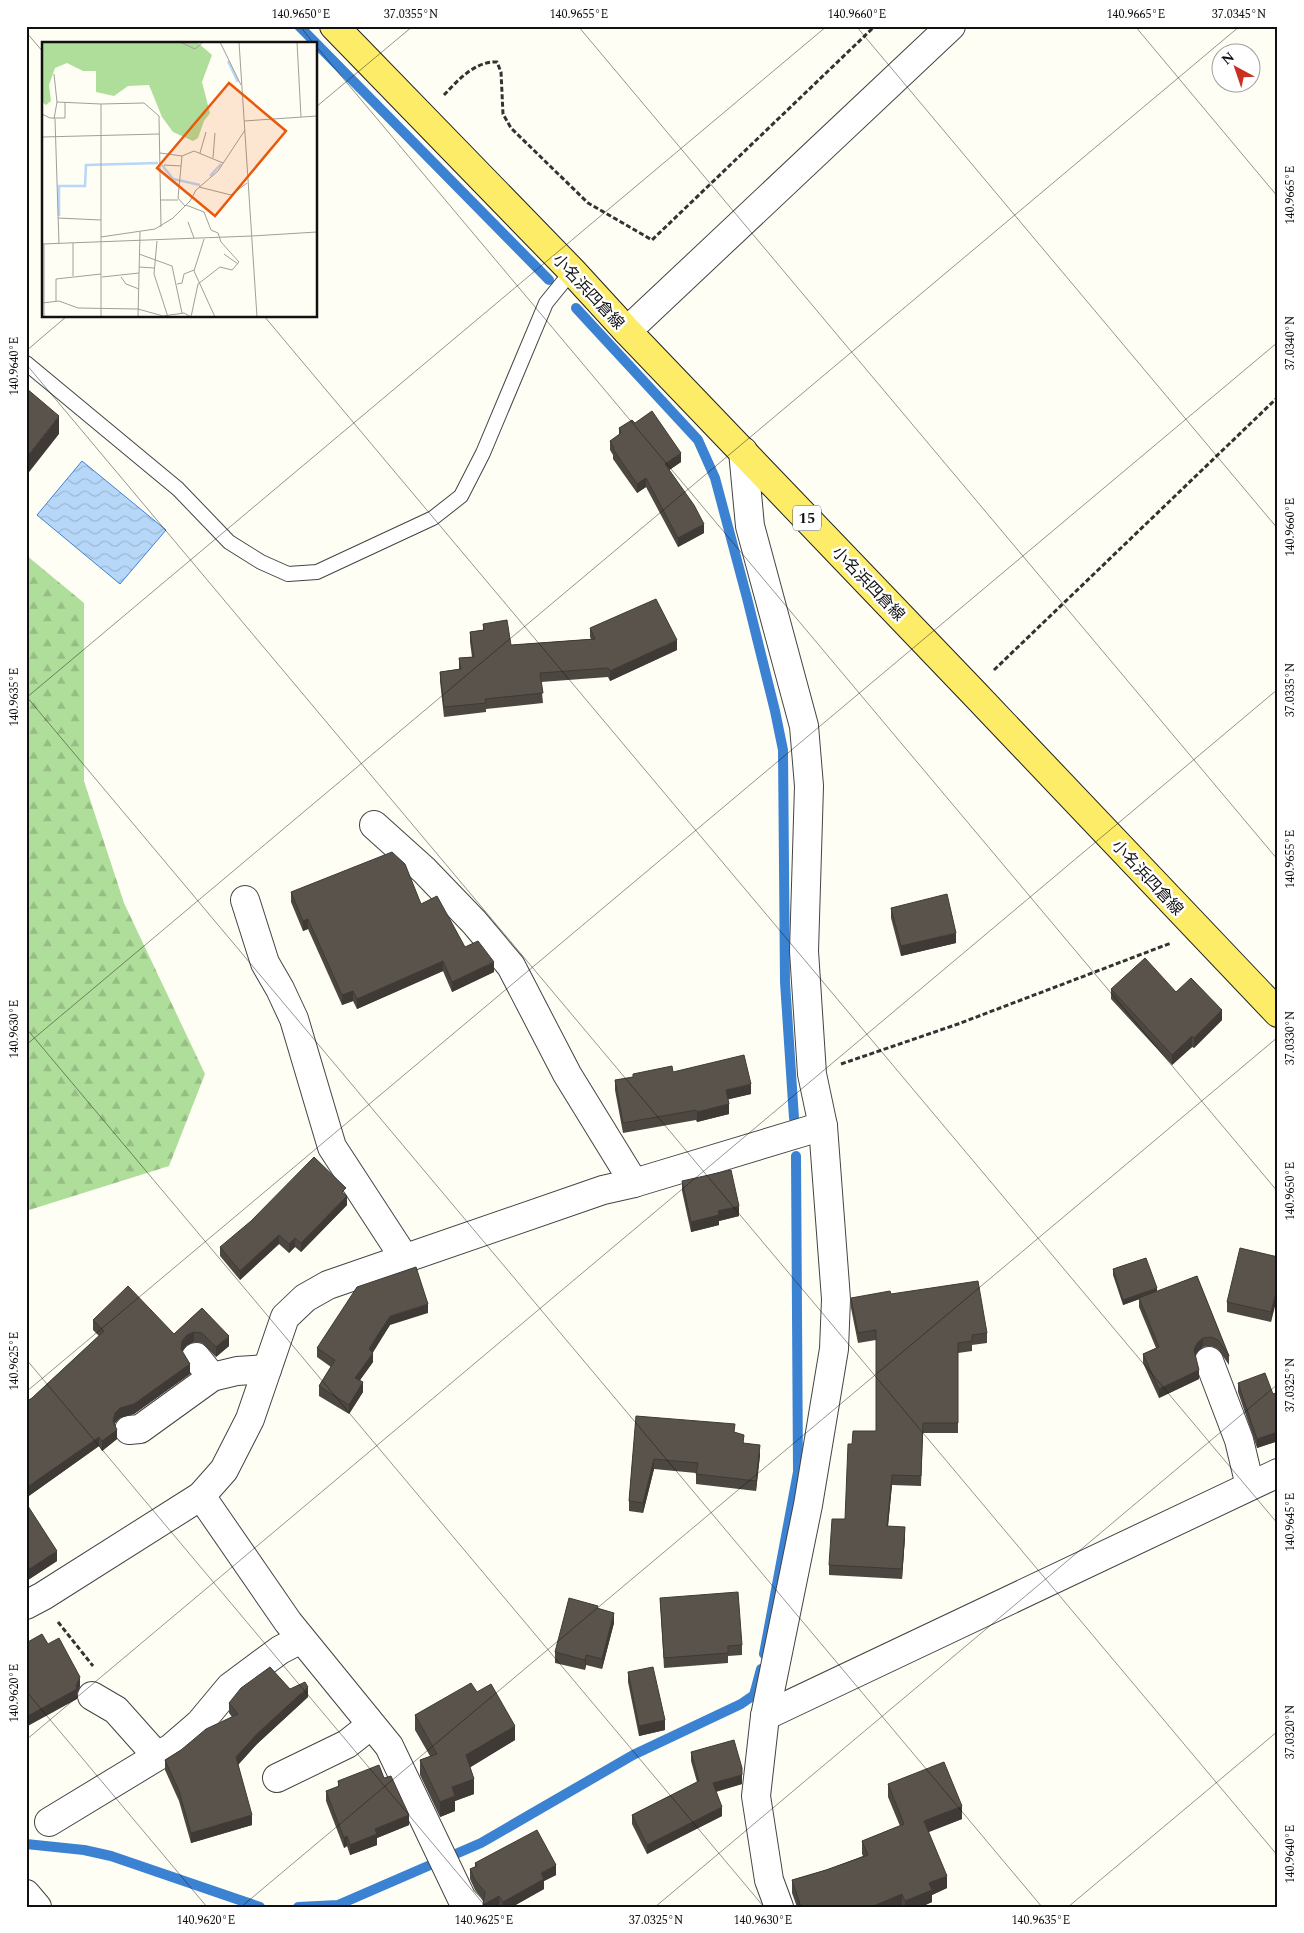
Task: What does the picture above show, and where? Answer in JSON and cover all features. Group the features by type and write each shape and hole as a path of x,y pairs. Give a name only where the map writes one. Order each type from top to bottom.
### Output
{"main road":[{"name":"小名浜四倉線","path":"334,26 572,271 627,331 1278,1012"}],"street":[{"path":"627,331 951,26"},
{"path":"743,451 750,526 804,726 809,786 804,951 812,1074 823,1126 836,1299 834,1349 808,1505 765,1716 756,1796 769,1880 779,1907"},
{"path":"374,824 424,870 455,902 511,966 567,1074 634,1183"},
{"path":"245,900 265,963 294,1019 332,1147 405,1259"},
{"path":"33,1601 201,1496 224,1470 250,1419 285,1317 305,1298 328,1285 603,1190 634,1183 823,1126"},
{"path":"1209,1361 1239,1440 1250,1486"},
{"path":"129,1430 140,1429 204,1367 237,1371 267,1369"},
{"path":"765,1716 1278,1473"},
{"path":"201,1496 282,1614 389,1746 462,1898 470,1907"},
{"path":"49,1822 170,1748 200,1723 230,1687 280,1650 301,1639"},
{"path":"94,1697 116,1710 157,1756"},
{"path":"277,1778 347,1744 371,1725"},
{"path":"26,1894 37,1907"}],"lane":[{"path":"26,363 178,489 229,542 260,562 288,574 317,572 433,518 461,496 483,453 546,303 572,271"}],"path":[{"path":"422,116 463,76 486,62 497,62 500,72 503,114 512,128 588,203 652,240 875,26"},
{"path":"972,691 1278,397"},
{"path":"812,1074 958,1024 1176,942 1193,923"},
{"path":"33,1601 104,1681 94,1697"}],"green space":[{"path":"26,555 84,603 84,781 124,903 205,1074 169,1166 26,1211"}],"water":[{"path":"82,461 166,530 120,584 37,515"}],"building":[{"path":"26,388 59,416 26,458"},
{"path":"652,411 681,453 665,464 694,505 704,524 678,538 646,478 637,484 613,449 610,441 621,433 619,428 632,420 635,423"},
{"path":"656,599 677,640 610,671 608,668 540,673 543,693 485,699 486,703 444,707 440,672 461,669 459,658 474,657 470,632 484,630 483,624 507,620 511,645 595,639 590,628"},
{"path":"392,852 405,864 421,904 437,896 465,947 478,941 494,962 452,982 443,961 357,999 353,991 342,995 308,919 303,921 291,892"},
{"path":"947,894 956,933 901,946 891,908"},
{"path":"1145,958 1176,992 1191,978 1222,1010 1194,1038 1192,1036 1172,1055 1111,989"},
{"path":"744,1055 751,1084 726,1090 729,1104 697,1112 696,1110 623,1123 615,1080 633,1077 633,1074 672,1066 673,1072"},
{"path":"314,1157 346,1188 342,1192 347,1196 301,1243 295,1238 289,1244 279,1235 240,1271 220,1247 251,1221"},
{"path":"731,1170 739,1206 718,1211 719,1215 691,1222 682,1181"},
{"path":"1240,1248 1278,1257 1278,1284 1271,1312 1227,1302"},
{"path":"1146,1258 1157,1288 1123,1300 1113,1269"},
{"path":"416,1267 428,1304 390,1316 369,1349 373,1353 355,1378 363,1382 349,1405 319,1386 335,1360 317,1348 357,1287"},
{"path":"1197,1276 1229,1356 1218,1340 1211,1337 1203,1338 1197,1343 1194,1350 1199,1370 1159,1389 1143,1354 1159,1347 1139,1298"},
{"path":"978,1281 987,1333 972,1335 972,1341 958,1343 958,1423 923,1423 921,1476 892,1475 887,1526 905,1527 902,1569 829,1565 832,1519 845,1519 848,1444 852,1444 853,1431 876,1431 876,1330 858,1333 851,1298 890,1291 891,1294"},
{"path":"128,1286 174,1334 202,1308 229,1336 216,1347 202,1333 194,1332 187,1335 182,1341 181,1349 190,1364 134,1404 120,1408 115,1413 113,1421 117,1430 102,1441 99,1437 26,1488 26,1402 104,1331 93,1320"},
{"path":"1265,1373 1273,1394 1278,1392 1278,1432 1257,1439 1238,1383"},
{"path":"636,1416 735,1424 734,1432 744,1435 743,1443 760,1445 756,1481 696,1474 698,1463 654,1459 643,1503 629,1501"},
{"path":"26,1503 57,1551 28,1570 26,1567"},
{"path":"738,1592 742,1645 728,1646 728,1653 664,1658 660,1598"},
{"path":"569,1598 598,1606 597,1608 614,1613 602,1659 586,1655 585,1660 555,1652"},
{"path":"42,1634 48,1644 59,1638 80,1677 76,1685 77,1689 26,1717 26,1643"},
{"path":"270,1667 290,1689 305,1682 308,1687 257,1734 236,1757 252,1815 191,1833 179,1791 165,1760 181,1750 206,1729 238,1714 229,1703 241,1688"},
{"path":"653,1667 665,1720 639,1726 628,1672"},
{"path":"471,1683 477,1692 491,1684 515,1726 466,1755 474,1779 452,1787 455,1796 440,1802 420,1760 437,1754 415,1715"},
{"path":"734,1740 742,1768 742,1775 713,1783 722,1807 647,1845 632,1815 699,1781 691,1752"},
{"path":"944,1762 962,1806 924,1821 947,1876 929,1883 932,1890 905,1901 902,1894 871,1907 801,1907 792,1880 868,1855 862,1841 904,1824 888,1784"},
{"path":"379,1765 384,1778 391,1776 409,1815 375,1829 377,1834 350,1845 347,1836 344,1838 326,1791 339,1786 338,1781"},
{"path":"537,1830 556,1865 541,1873 544,1879 503,1902 499,1896 483,1905 485,1892 475,1880 470,1869 477,1866 475,1863"}],"waterway":[{"path":"299,26 315,42"},
{"path":"318,45 549,280"},
{"path":"576,308 698,440 715,478 747,598 783,750 785,982 794,1118"},
{"path":"764,1654 798,1472 796,1156"},
{"path":"298,1907 338,1905 481,1843 633,1755 741,1704 754,1695 761,1669"},
{"path":"26,1844 84,1850 111,1856 260,1907"}]}
